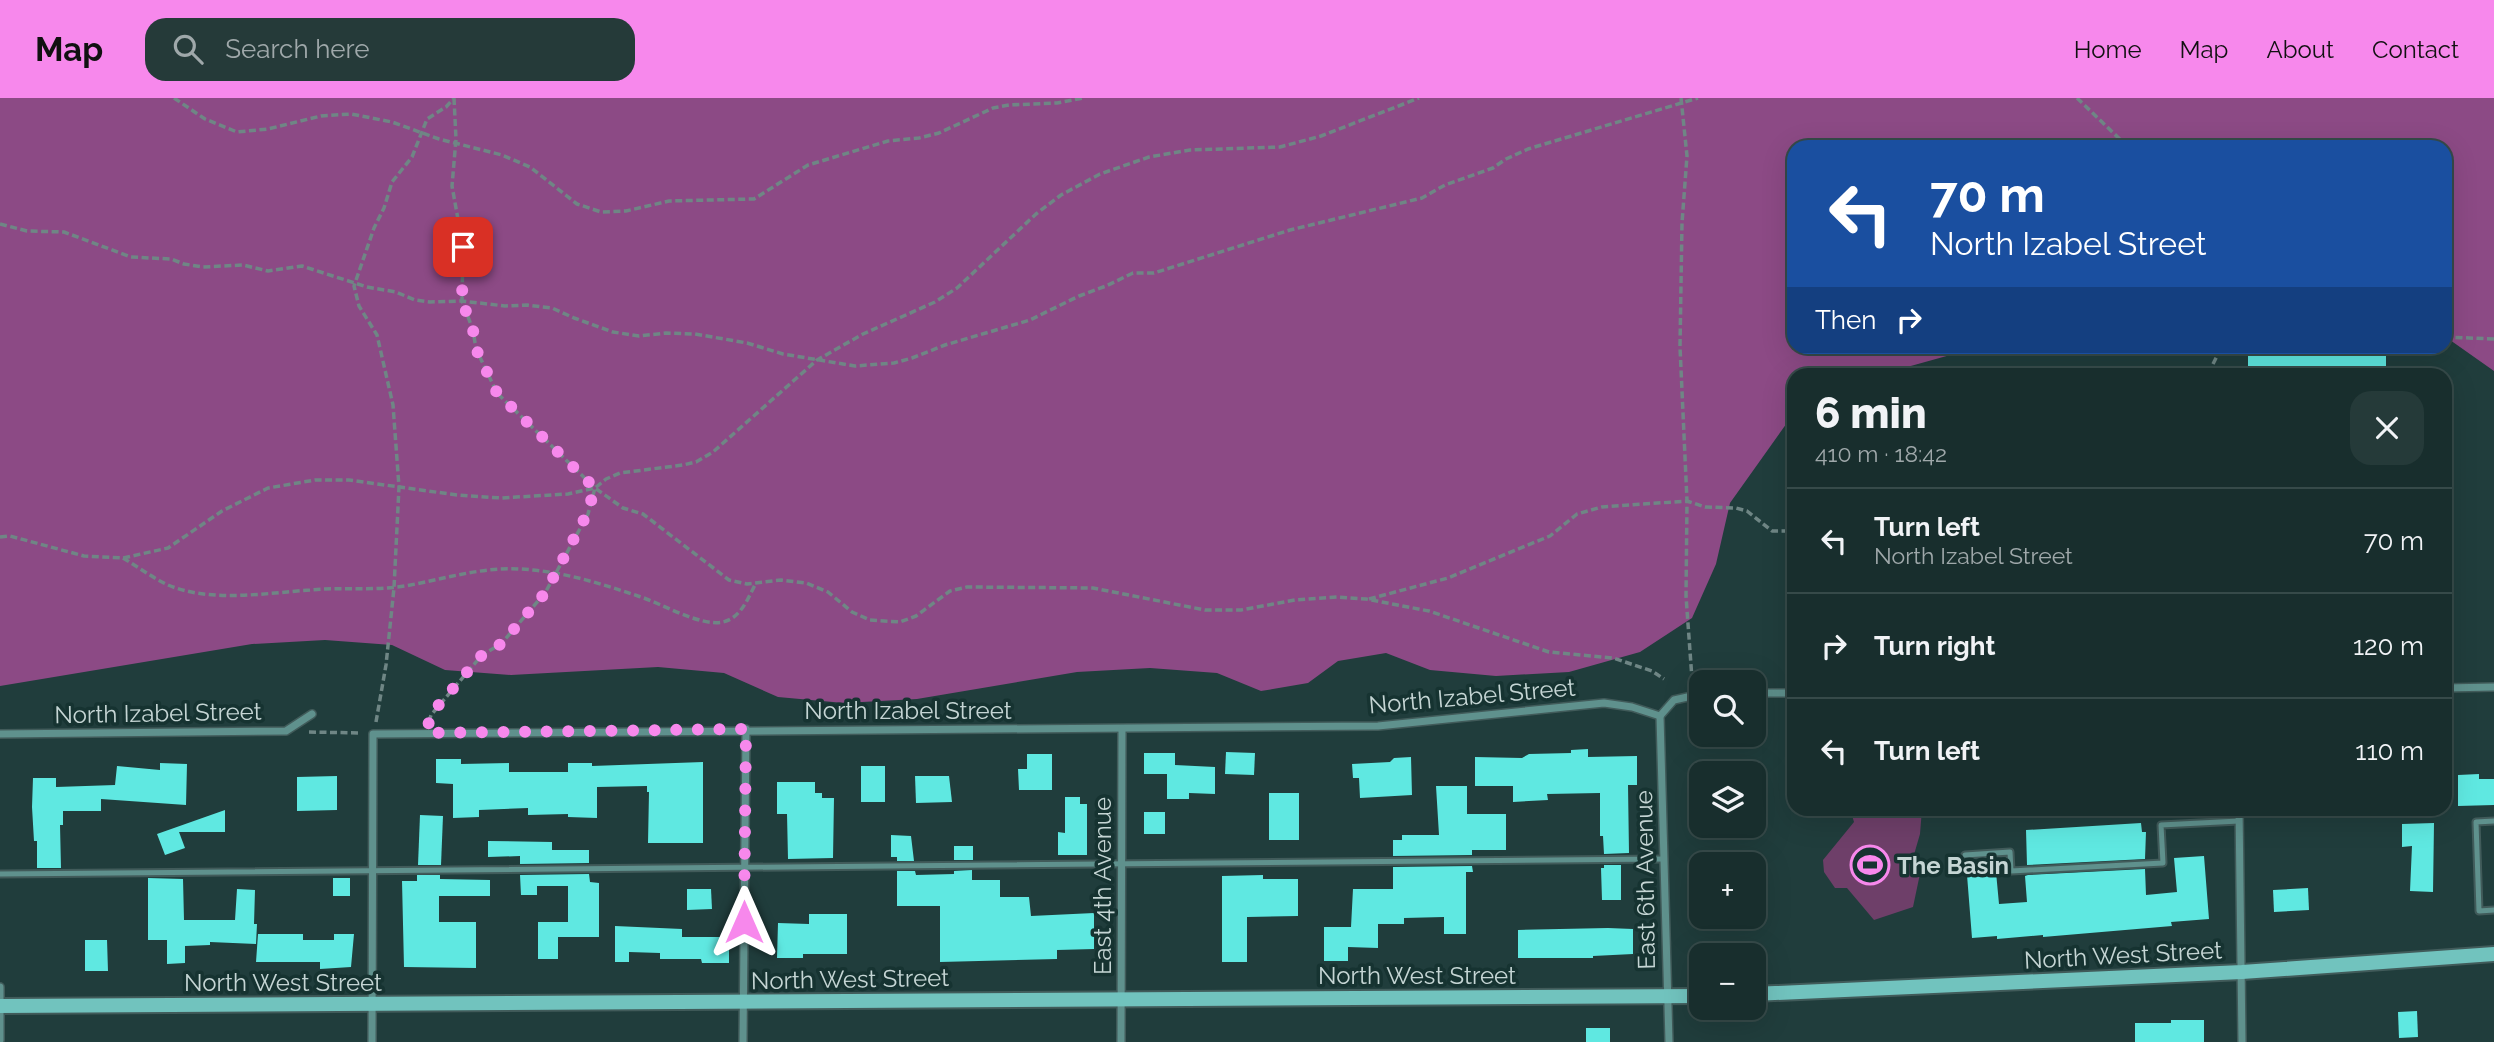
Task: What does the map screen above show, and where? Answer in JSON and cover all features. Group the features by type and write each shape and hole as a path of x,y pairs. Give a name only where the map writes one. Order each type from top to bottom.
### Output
{"street":[{"path":"2452,688 2494,687"},
{"path":"1766,694 1787,693"},
{"path":"1660,716 1674,700 1689,697"},
{"name":"North Izabel Street","path":"373,734 1378,726 1604,703 1632,707 1660,716"},
{"name":"North Izabel Street","path":"0,734 286,731 313,714"},
{"name":"East 6th Avenue","path":"1660,716 1668,1042"},
{"path":"743,1042 746,729"},
{"name":"East 4th Avenue","path":"1121,1042 1122,729"},
{"path":"372,1042 373,734"},
{"path":"2239,816 2242,1042"},
{"name":"North West Street","path":"1766,993 2242,972 2494,954"},
{"path":"0,988 0,1040"},
{"name":"North West Street","path":"0,1006 1689,996"}],"lane":[{"path":"1965,855 2010,852 2011,871 2163,863 2161,825 2239,821"},
{"path":"2494,821 2476,822 2479,911 2494,910"},
{"path":"0,874 1664,859"}],"path":[{"path":"174,98 205,119 237,132 268,129 321,116 351,114 392,122 502,155 530,167 577,204 601,212 626,211 669,201 754,200 808,165 888,141 939,133 993,108 1083,98"},
{"path":"286,731 373,734 386,665 400,487 393,405 377,335 354,294 374,228 393,182 412,157 427,119 446,107 454,98"},
{"path":"454,98 452,186 463,247 462,301 473,330 476,349 497,393 595,488 624,508 643,514 729,580 747,584 781,580 806,583 828,592 852,612 870,620 900,622 916,616 950,591 967,587 1093,588 1206,610 1241,610 1296,600 1338,597 1366,599 1429,611 1549,652 1613,658 1652,671 1664,679"},
{"path":"0,537 10,536 84,556 123,558 168,548 222,511 268,488 315,480 349,480 457,495 501,498 568,494 595,488 620,473 696,462 713,452 817,360 863,334 935,302 957,288 1036,214 1062,195 1121,165 1190,150 1280,147 1321,136 1419,98"},
{"path":"0,223 27,231 64,232 118,251 127,257 171,259 203,267 243,265 268,271 302,266 396,292 415,300 552,308 612,332 639,336 695,334 747,343 783,354 855,366 894,363 1030,320 1133,272 1154,273 1290,230 1422,198 1445,185 1493,169 1506,159 1528,149 1572,138 1681,100 1698,98"},
{"path":"2077,98 2121,140"},
{"path":"1681,100 1687,156 1682,208 1680,347 1687,501 1686,596 1691,670"},
{"path":"2452,337 2494,339"},
{"path":"427,733 430,715 482,655 501,644 545,593 587,514 595,488"},
{"path":"1366,599 1448,578 1550,536 1577,514 1602,507 1687,501 1704,507 1747,511 1772,531 1787,531"},
{"path":"123,558 170,585 202,592 254,596 312,589 394,588 471,570 518,569 551,572 641,597 708,623 724,622 733,617 741,610 756,583"}],"shaded area":[{"path":"0,98 2494,98 2494,371 2452,341 2452,140 1787,140 1787,354 1954,354 1904,368 1787,368 1787,423 1730,503 1716,564 1692,618 1640,652 1569,672 1496,676 1430,670 1386,653 1338,661 1308,683 1261,691 1217,673 1150,668 1077,672 917,699 844,703 778,697 724,673 658,667 511,675 445,670 392,645 325,640 252,644 0,686"},
{"name":"The Basin","path":"1852,816 1921,816 1920,834 1913,858 1921,869 1913,907 1874,920 1847,888 1835,888 1824,872 1823,860 1854,822"}],"building":[{"path":"2248,354 2386,354 2386,368 2248,368"},
{"path":"1588,749 1588,757 1637,756 1637,785 1628,785 1629,853 1604,854 1603,836 1600,836 1600,793 1547,794 1548,800 1513,802 1513,786 1475,786 1475,757 1522,758 1529,754 1571,753 1571,750"},
{"path":"1226,752 1255,753 1254,775 1225,774"},
{"path":"1144,753 1175,753 1175,765 1215,767 1215,794 1189,793 1189,799 1167,799 1167,774 1144,774"},
{"path":"1027,754 1052,754 1052,790 1019,790 1018,769 1027,769"},
{"path":"1411,757 1412,795 1360,798 1359,778 1353,778 1352,764 1390,762 1394,758"},
{"path":"436,759 461,759 461,764 509,763 509,772 568,772 568,763 592,763 592,766 703,762 703,843 648,843 647,786 597,787 597,818 568,817 568,814 528,815 528,808 479,810 479,817 453,818 453,784 436,783"},
{"path":"160,763 187,764 186,805 101,799 101,811 63,811 63,825 60,825 61,868 37,868 37,841 34,841 32,807 33,778 56,778 56,787 115,785 117,766 160,770"},
{"path":"861,766 885,766 885,802 861,802"},
{"path":"2479,774 2479,779 2494,779 2494,805 2458,806 2458,775"},
{"path":"337,776 337,810 297,811 297,777"},
{"path":"915,776 949,776 952,802 916,803"},
{"path":"777,782 815,782 815,793 822,793 822,798 834,798 833,858 788,859 787,814 777,814"},
{"path":"1436,786 1467,786 1467,814 1506,814 1506,850 1472,850 1472,855 1393,856 1393,840 1402,840 1402,835 1439,835"},
{"path":"1269,793 1299,793 1299,840 1269,840"},
{"path":"1065,797 1080,797 1080,804 1087,804 1087,855 1058,855 1058,832 1065,833"},
{"path":"225,810 225,832 179,832 185,848 165,855 157,834"},
{"path":"1144,812 1165,812 1165,834 1144,834"},
{"path":"420,815 443,816 441,865 418,865"},
{"path":"2141,823 2142,832 2146,832 2145,859 2027,865 2026,830"},
{"path":"2434,823 2433,892 2410,891 2412,846 2402,847 2402,824"},
{"path":"891,835 911,836 914,861 897,861 897,857 891,857"},
{"path":"488,841 552,842 552,850 589,850 589,863 520,864 520,856 488,857"},
{"path":"954,846 973,846 973,860 954,860"},
{"path":"2204,856 2209,919 2171,922 2172,926 2043,937 1972,938 1967,875 1996,872 1999,904 2027,902 2025,876 2028,875 2145,869 2146,895 2177,892 2174,858"},
{"path":"1604,865 1621,865 1621,900 1602,900 1601,868 1604,868"},
{"path":"1472,866 1473,872 1466,872 1466,934 1444,934 1444,917 1404,918 1404,924 1378,924 1378,948 1348,947 1348,961 1324,961 1324,927 1351,927 1353,889 1393,889 1393,867"},
{"path":"972,870 972,880 1000,880 1000,897 1029,897 1031,916 1094,913 1094,949 1057,950 1057,959 940,962 940,906 897,906 897,871 915,871 916,875 954,874 954,871"},
{"path":"589,874 590,882 599,883 599,937 558,937 558,959 538,959 538,922 568,922 568,886 537,886 537,895 521,895 520,875"},
{"path":"417,875 440,875 440,879 490,880 490,896 439,896 439,922 476,922 476,968 404,967 402,881 417,881"},
{"path":"1263,875 1263,879 1298,879 1298,916 1247,917 1247,962 1222,962 1222,876"},
{"path":"148,878 183,879 184,920 235,920 237,889 255,890 256,944 210,942 210,945 185,946 185,963 167,964 167,940 148,940"},
{"path":"333,878 350,878 350,896 333,896"},
{"path":"2308,888 2309,910 2274,912 2273,890"},
{"path":"687,889 711,889 712,909 687,910"},
{"path":"809,914 847,914 847,954 803,954 803,958 777,958 778,923 809,924"},
{"path":"615,926 682,929 682,937 729,937 729,963 702,963 701,959 660,959 660,953 629,952 629,962 615,962"},
{"path":"1633,929 1633,954 1593,958 1518,958 1518,930"},
{"path":"258,934 303,934 303,940 334,940 334,934 354,934 351,967 320,969 320,962 256,962"},
{"path":"85,940 107,940 108,971 85,971"},
{"path":"2417,1011 2418,1037 2399,1038 2398,1012"},
{"path":"2171,1020 2204,1020 2204,1042 2135,1042 2135,1023 2171,1023"},
{"path":"1586,1028 1610,1028 1610,1042 1586,1042"}],"place":[{"name":"The Basin","path":"1870,865"}],"route":[{"path":"463,247 462,301 470,318 476,349 497,393 595,488 587,514 545,593 501,644 482,655 430,715 427,733 746,729 744,922"}]}
